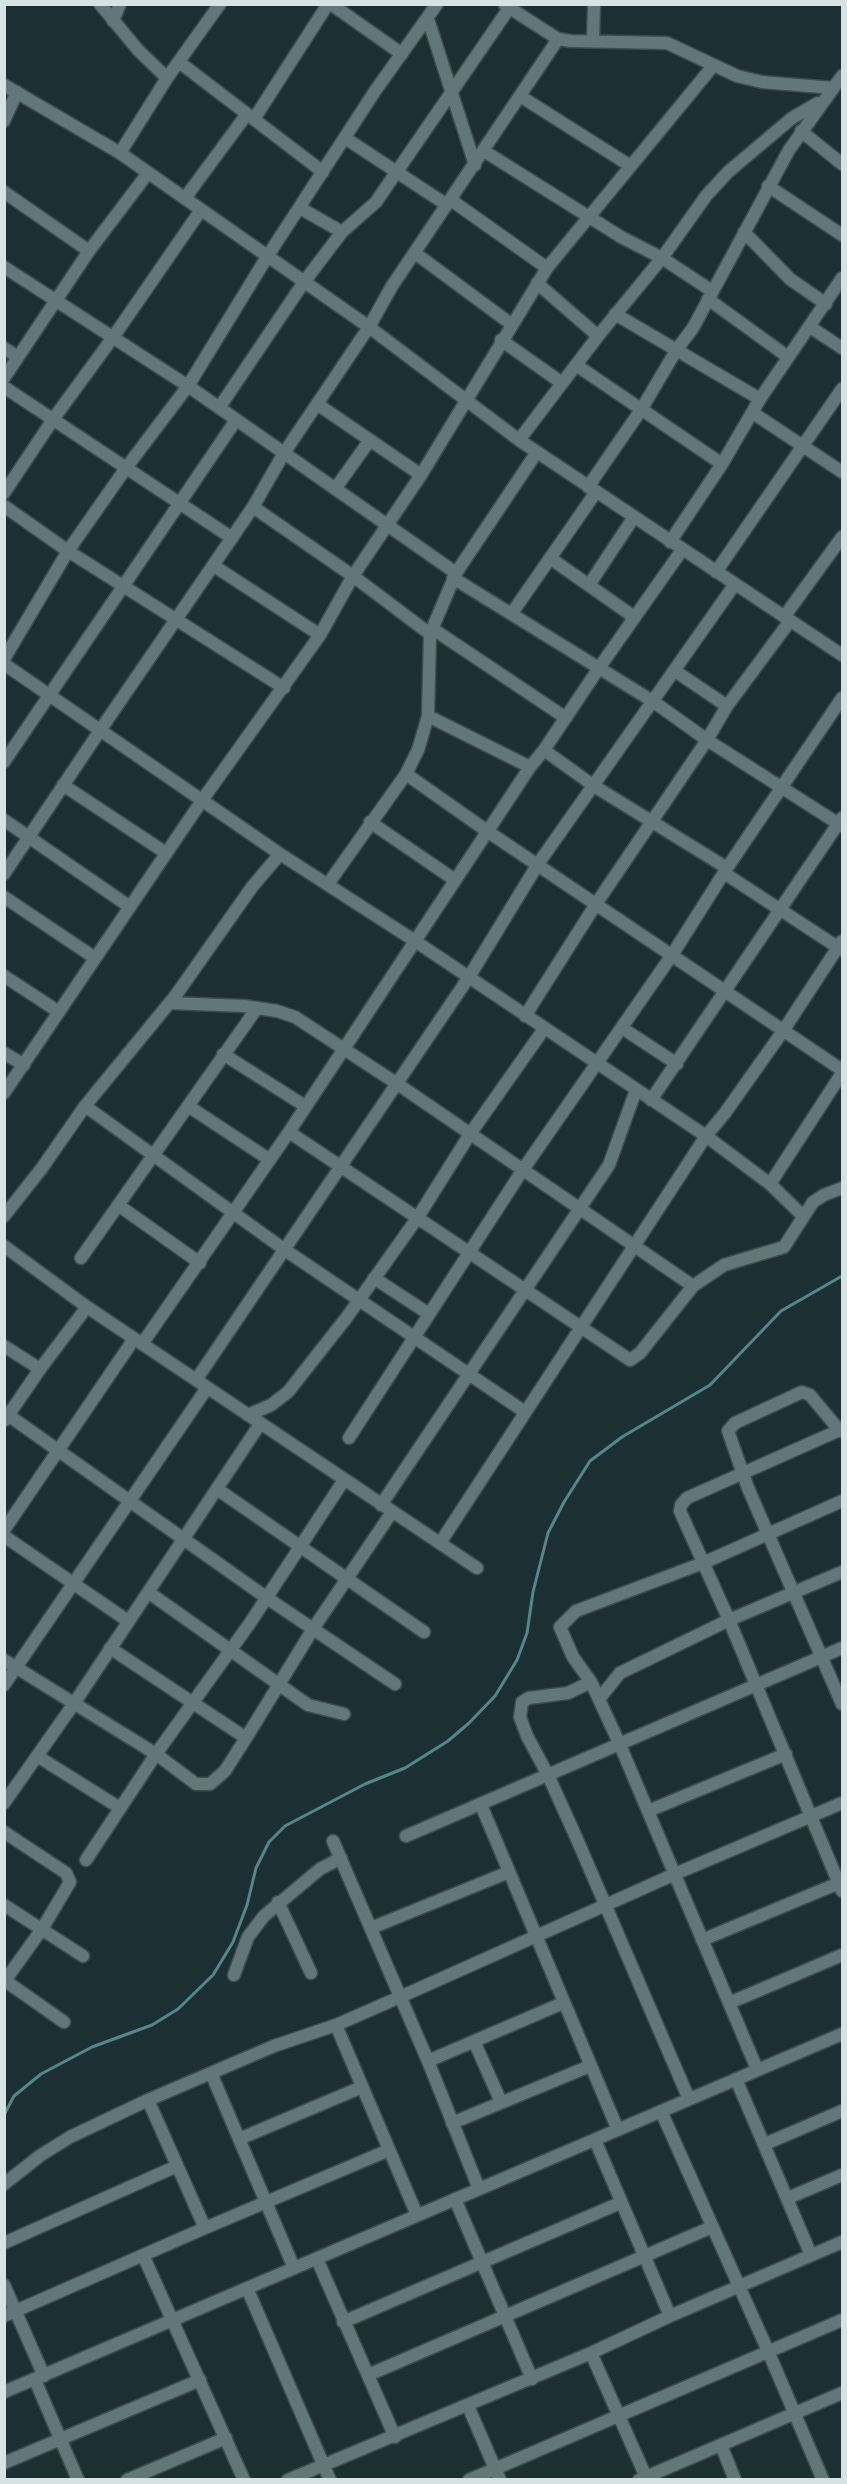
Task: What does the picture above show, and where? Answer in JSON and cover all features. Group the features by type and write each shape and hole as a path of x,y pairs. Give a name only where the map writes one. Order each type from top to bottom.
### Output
{"street":[{"path":"100,4 138,50 167,78"},
{"path":"113,21 120,4"},
{"path":"120,153 167,78 220,4"},
{"path":"185,198 251,117 330,4 402,54"},
{"path":"4,659 68,551 126,468 188,386 267,257 375,91 437,4"},
{"path":"594,4 594,41"},
{"path":"219,408 304,282 342,232 376,202 509,6 558,39 667,43 737,76 762,82 833,88"},
{"path":"428,19 475,165"},
{"path":"4,874 254,507 284,453 558,39"},
{"path":"179,62 323,172"},
{"path":"4,1093 203,799 320,635 353,576 421,475 501,340 547,268 712,66"},
{"path":"512,613 550,558 677,349 693,328 768,186 801,131 843,76"},
{"path":"4,85 120,153 369,327 519,440 843,655"},
{"path":"4,121 17,92"},
{"path":"520,96 629,165"},
{"path":"519,440 598,336 662,258 706,196 728,172 792,118 822,101"},
{"path":"801,131 843,164"},
{"path":"345,138 396,172 449,202 547,268"},
{"path":"484,152 621,237 662,258 788,357"},
{"path":"4,378 89,251 148,173"},
{"path":"768,186 843,235"},
{"path":"4,192 89,251"},
{"path":"300,208 342,232"},
{"path":"4,493 54,418 201,210"},
{"path":"744,232 790,279 826,304"},
{"path":"415,253 512,324"},
{"path":"4,267 188,386 454,576 654,702 707,740 841,822 651,1101"},
{"path":"670,542 722,464 760,399 843,278"},
{"path":"537,283 598,336"},
{"path":"615,315 760,399"},
{"path":"810,327 843,348"},
{"path":"501,340 562,383"},
{"path":"4,348 18,357"},
{"path":"576,365 722,464"},
{"path":"4,387 232,538"},
{"path":"716,572 843,389"},
{"path":"317,404 421,475"},
{"path":"753,413 843,472"},
{"path":"4,762 236,420"},
{"path":"335,489 370,440"},
{"path":"328,884 406,774 418,750 428,716 431,631 454,576 537,452"},
{"path":"4,506 68,551 284,688"},
{"path":"254,507 431,631 566,718"},
{"path":"589,585 634,517"},
{"path":"525,1016 596,904 707,740 727,706 841,542"},
{"path":"4,1530 138,1342 200,1263 289,1132 454,879 598,668 682,550"},
{"path":"550,558 634,617"},
{"path":"214,566 320,635"},
{"path":"196,1380 469,977 538,864 735,584"},
{"path":"4,664 280,854 415,940 706,1136 770,1184 803,1216"},
{"path":"675,671 727,706"},
{"path":"349,1438 522,1171 672,955 725,871 843,698"},
{"path":"428,716 530,767"},
{"path":"440,1543 706,1136 725,1113 841,946 780,910 544,750"},
{"path":"406,774 843,1071 770,1184"},
{"path":"63,785 166,853"},
{"path":"4,820 130,907"},
{"path":"370,822 454,879"},
{"path":"4,1216 42,1168 85,1106 170,1003 252,887 280,854"},
{"path":"4,897 95,958"},
{"path":"4,976 59,1012"},
{"path":"170,1003 257,1008 295,1017 396,1083 693,1286"},
{"path":"81,1258 257,1008"},
{"path":"622,1028 677,1064"},
{"path":"248,1415 271,1405 288,1392 359,1301 418,1217 470,1134 544,1029"},
{"path":"4,1053 24,1065"},
{"path":"223,1054 305,1106"},
{"path":"381,1504 609,1165 636,1090"},
{"path":"85,1106 233,1214 525,1413"},
{"path":"188,1106 270,1160"},
{"path":"289,1132 471,1251 630,1360 635,1358 693,1286 724,1265 784,1247 813,1202 842,1188"},
{"path":"118,1205 200,1263"},
{"path":"4,1246 138,1342 477,1568"},
{"path":"374,1278 429,1314"},
{"path":"87,1307 6,1418 131,1501 267,1598 395,1684"},
{"path":"4,1346 40,1369"},
{"path":"4,1685 207,1388"},
{"path":"702,1940 841,1887 757,1685 680,1511 681,1505 687,1498 745,1474 841,1430 806,1392 730,1427 728,1431 745,1474 748,1488 843,1704"},
{"path":"4,1803 73,1705 260,1424"},
{"path":"86,1860 156,1754 267,1598 344,1480"},
{"path":"217,1489 424,1632"},
{"path":"757,2069 620,1745 591,1682 573,1657 560,1626 576,1611 703,1563 843,1501"},
{"path":"4,1660 73,1705 156,1754 196,1784 203,1785 215,1780 225,1771 313,1629 392,1512"},
{"path":"4,1536 128,1621"},
{"path":"599,1699 620,1673 729,1620 843,1572"},
{"path":"148,1592 308,1705 344,1714"},
{"path":"110,1648 246,1738"},
{"path":"406,1836 843,1648"},
{"path":"591,1682 568,1693 529,1698 522,1702 520,1717 606,1905 689,2099"},
{"path":"648,1811 786,1754"},
{"path":"37,1756 120,1808"},
{"path":"4,2184 41,2155 70,2137 148,2100 307,2033 336,2025 675,1874 843,1803"},
{"path":"481,1805 618,2130"},
{"path":"4,1832 70,1877 70,1881 42,1929 5,1981 64,2022"},
{"path":"333,1841 428,2061 478,2189"},
{"path":"234,1976 248,1937 264,1916 320,1869 341,1858"},
{"path":"371,1928 509,1872"},
{"path":"278,1902 311,1973"},
{"path":"4,1905 83,1956"},
{"path":"729,2003 843,1954"},
{"path":"428,2061 563,2002"},
{"path":"336,2025 417,2215"},
{"path":"4,2392 843,2034"},
{"path":"474,2041 501,2102"},
{"path":"452,2123 590,2066"},
{"path":"211,2073 294,2268"},
{"path":"736,2079 811,2255"},
{"path":"239,2139 362,2087"},
{"path":"148,2100 205,2228"},
{"path":"661,2111 768,2350 823,2480"},
{"path":"765,2144 843,2111"},
{"path":"595,2140 670,2316"},
{"path":"10,2314 389,2150"},
{"path":"4,2243 177,2166"},
{"path":"788,2198 843,2175"},
{"path":"455,2199 532,2379"},
{"path":"343,2322 620,2203"},
{"path":"368,2375 712,2227"},
{"path":"288,2480 532,2379 670,2316 843,2242"},
{"path":"143,2255 174,2319 244,2480"},
{"path":"317,2259 394,2437"},
{"path":"4,2286 10,2314 39,2378 78,2480"},
{"path":"247,2288 330,2480"},
{"path":"469,2480 498,2474 619,2415 843,2319"},
{"path":"591,2353 619,2415 642,2478 843,2393"},
{"path":"4,2463 200,2380"},
{"path":"468,2406 498,2474"},
{"path":"128,2480 226,2438"},
{"path":"721,2445 735,2480"}],"waterway":[{"path":"4,2115 14,2096 41,2074 92,2047 152,2025 178,2009 213,1975 233,1942 247,1905 256,1868 269,1842 285,1826 365,1784 405,1768 448,1741 469,1723 495,1696 517,1660 527,1633 533,1592 548,1533 590,1461 622,1437 710,1385 781,1311 842,1276"}]}
